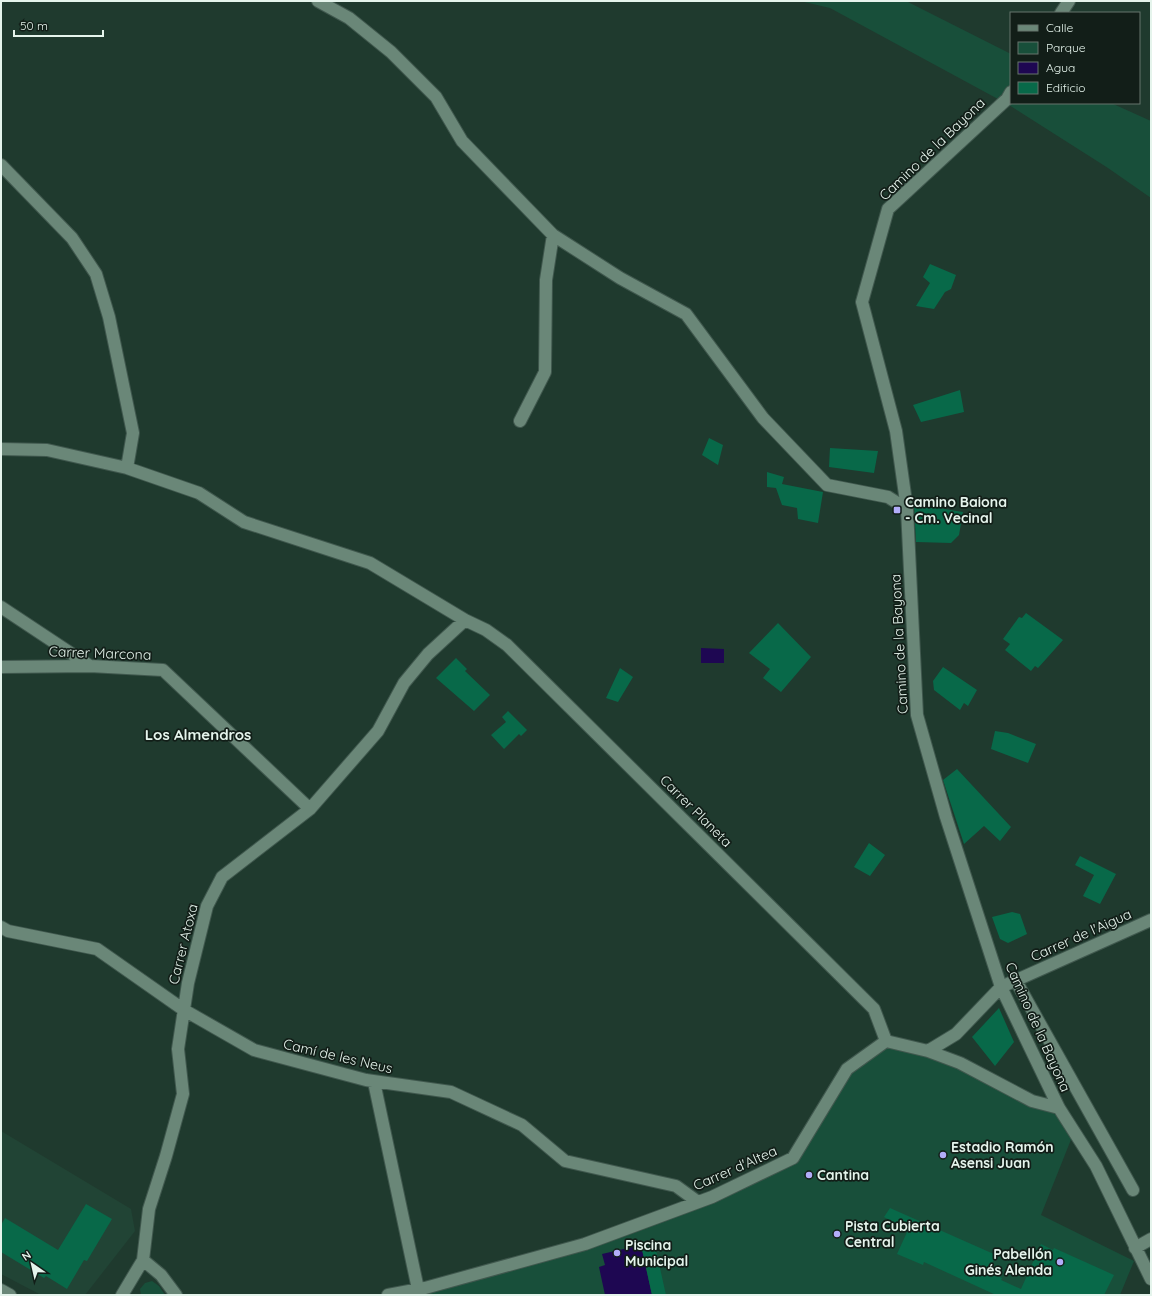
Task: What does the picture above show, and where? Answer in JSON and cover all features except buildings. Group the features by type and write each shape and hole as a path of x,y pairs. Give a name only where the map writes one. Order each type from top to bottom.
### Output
{"street":[{"path":"318,1 349,18 391,52 436,97 462,141 553,235 620,278 686,314 763,418 826,485 888,497 907,509"},
{"path":"1062,12 1069,1"},
{"name":"Camino de la Bayona","path":"1010,94 1007,99 888,209 862,302 896,431 907,509 917,715 946,817 1001,987 1059,1108 1096,1166 1151,1279"},
{"path":"1,165 72,238 96,274 109,317 133,432 127,468"},
{"path":"520,421 545,372 546,280 553,235"},
{"name":"Carrer Planeta","path":"1,449 47,450 127,468 199,493 244,522 370,563 465,620 486,630 507,645 874,1009 886,1041"},
{"path":"1,607 90,666"},
{"name":"Carrer Atoxa","path":"122,1295 143,1260 149,1208 166,1156 183,1094 178,1049 188,983 207,906 222,877 310,809 378,731 404,683 428,654 465,620"},
{"name":"Carrer Marcona","path":"1,666 90,666 163,670 310,809"},
{"name":"Carrer de l'Aigua","path":"1001,987 1151,920"},
{"name":"Camí de les Neus","path":"1,927 8,931 97,949 184,1010 254,1050 374,1082 451,1092 522,1125 565,1161 676,1186 698,1202"},
{"path":"1016,981 1133,1190"},
{"path":"928,1051 956,1034 1001,987"},
{"path":"886,1041 928,1051 960,1063 1032,1101 1059,1108"},
{"name":"Carrer d'Altea","path":"403,1293 584,1244 698,1202 793,1158 847,1069 886,1041"},
{"path":"374,1082 403,1293"},
{"path":"1135,1248 1151,1239"},
{"path":"143,1260 161,1275 176,1295"},
{"path":"1,1290 10,1295"}],"shaded area":[{"path":"1,1131 131,1209 135,1231 85,1295 41,1295 1,1274"}],"green space":[{"path":"800,1 906,1 1010,53 1010,104 1113,104 1151,121 1151,198 1108,168 1009,105 830,8"},
{"path":"886,1041 928,1051 1059,1108 1074,1132 1041,1215 1134,1261 1120,1295 425,1295 424,1293 585,1244 793,1158 847,1069"},
{"path":"152,1281 159,1286 165,1295 141,1295 140,1289 145,1283"}],"water":[{"path":"701,648 724,649 724,663 701,663"},
{"path":"641,1245 652,1295 605,1295 599,1267 605,1265 602,1254"}],"place":[{"name":"Camino Baiona - Cm. Vecinal","path":"897,510"},
{"name":"Estadio Ramón Asensi Juan","path":"943,1155"},
{"name":"Cantina","path":"809,1175"},
{"name":"Pista Cubierta Central","path":"837,1234"},
{"name":"Piscina Municipal","path":"617,1253"},
{"name":"Pabellón Ginés Alenda","path":"1060,1262"}],"district":[{"name":"Los Almendros","path":"198,735"}]}
